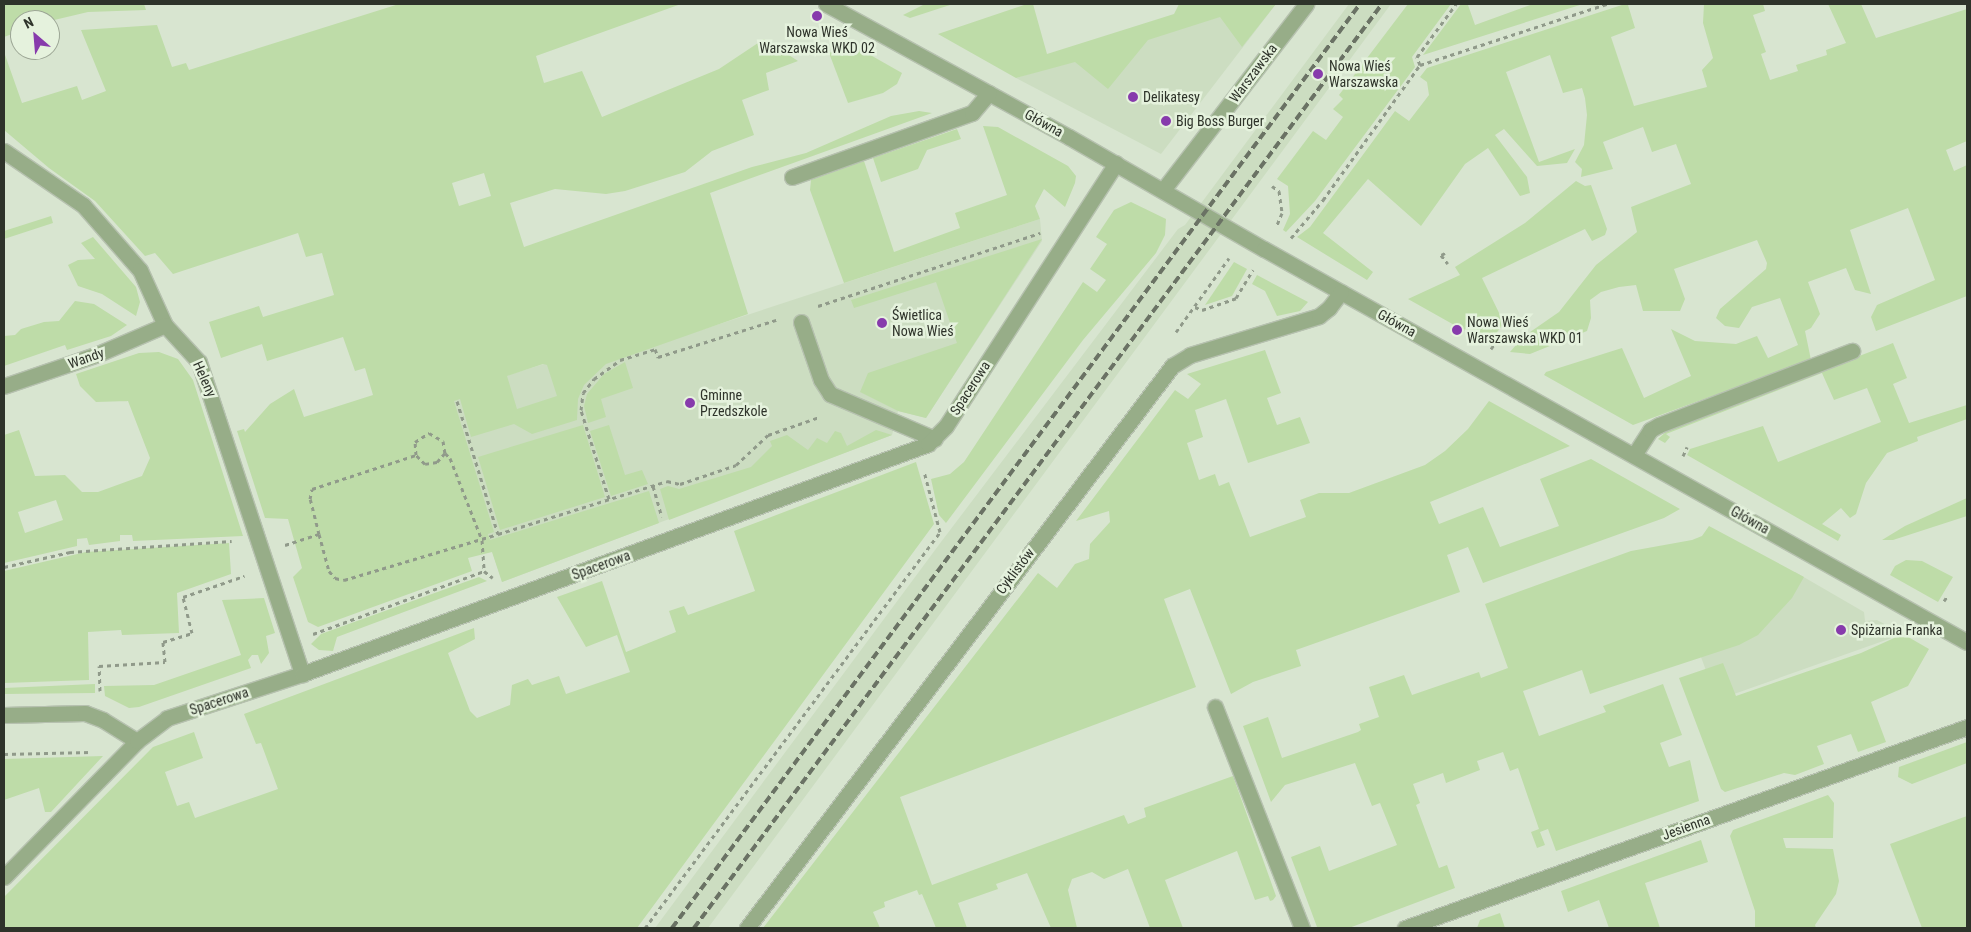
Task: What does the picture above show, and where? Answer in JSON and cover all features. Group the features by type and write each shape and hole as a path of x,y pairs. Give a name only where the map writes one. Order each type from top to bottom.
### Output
{"street":[{"name":"Główna","path":"826,4 1116,163 1340,292 1967,642"},
{"name":"Warszawska","path":"1163,190 1306,4"},
{"path":"792,177 972,113 989,93"},
{"name":"Heleny","path":"4,151 83,206 140,270 165,324 204,370 302,674"},
{"name":"Spacerowa","path":"4,877 120,757 167,718 302,674 917,450 935,439 1116,163"},
{"name":"Cyklistów","path":"746,928 1172,366 1190,355 1319,316 1329,308 1340,292"},
{"path":"801,322 824,386 835,397 935,439"},
{"name":"Wandy","path":"4,386 98,354 165,324"},
{"path":"1634,455 1650,430 1659,424 1852,351"},
{"path":"1215,707 1302,928"},
{"path":"4,715 85,713 103,720 137,741"},
{"name":"Jesienna","path":"1405,928 1443,922 1967,727"}],"path":[{"path":"1420,65 1417,57 1456,4"},
{"path":"1289,240 1323,200 1420,65 1607,4"},
{"path":"1272,186 1279,191 1282,213 1274,231"},
{"path":"817,307 1048,231"},
{"path":"1445,253 1441,255 1448,264"},
{"path":"1172,339 1232,255"},
{"path":"1195,307 1202,310 1236,298 1251,274"},
{"path":"609,499 581,410 584,393 594,379 620,360 655,349 658,357 779,319"},
{"path":"416,455 312,489 310,499 319,534 329,570 335,578 344,580 482,540 653,486 667,482 680,484 736,466 768,435 830,413 835,397"},
{"path":"457,401 498,534"},
{"path":"416,455 418,439 429,433 440,437 482,540 484,571 495,580"},
{"path":"645,928 940,532 917,450"},
{"path":"416,455 425,464 433,464 445,453"},
{"path":"653,486 664,522"},
{"path":"262,552 319,534"},
{"path":"4,567 70,552 244,541 257,536"},
{"path":"100,700 99,666 165,662 163,642 192,633 183,597 246,575 245,567"},
{"path":"305,637 484,571"},
{"path":"4,754 104,752 120,757"}],"shaded area":[{"path":"1261,4 1276,4 1161,154 1016,78"},
{"path":"1349,4 1391,4 708,928 655,928 941,542 1178,229 1185,225"},
{"name":"Gminne Przedszkole","path":"1040,219 1042,241 926,418 898,411 892,435 502,582 442,396 544,364 580,368 622,356"},
{"path":"1795,572 1864,612 1865,621 1877,620 1903,634 1717,700 1685,614"}],"green space":[{"path":"4,4 144,4 146,10 88,12 60,19 60,10 10,10 10,35 4,37"},
{"path":"399,4 681,4 536,56 544,83 582,71 602,117 719,69 764,39 798,61 766,73 769,90 742,100 754,135 712,151 685,172 625,191 606,194 555,189 510,203 524,247 752,167 806,153 891,116 919,111 932,113 710,193 748,314 606,364 584,385 578,399 577,420 532,434 514,424 471,437 460,399 454,401 494,532 488,534 490,540 649,491 659,523 502,582 492,552 468,558 472,571 318,627 308,622 293,577 302,568 288,519 265,518 237,431 244,429 245,432 270,404 294,389 304,417 373,395 365,368 355,371 343,337 267,361 262,344 221,358 209,322 259,306 263,317 334,295 322,253 306,257 298,233 173,274 155,253 145,256 95,201 49,168 4,130 4,52 22,103 77,86 82,100 106,91 81,30 157,25 172,67 186,63 189,70","holes":["484,173 491,196 459,206 452,183","543,364 547,365 557,396 517,409 507,376"]},
{"path":"925,4 953,4 910,18 903,15"},
{"path":"1027,4 1033,4 1047,54 1174,14 1179,4 1276,4 1242,47 1220,17 1148,40 1108,89 1075,62 1016,78 938,34"},
{"path":"1408,4 1451,4 1412,57 1415,67 1315,201 1286,232 1283,230 1290,214 1288,186 1277,179 1313,131 1326,140 1343,117 1333,109 1343,99 1339,95"},
{"path":"1461,4 1471,4 1468,5 1475,25 1533,4 1583,4 1423,55"},
{"path":"1625,4 1632,4 1628,5 1635,28 1611,37 1634,106 1707,87 1702,70 1713,58 1703,23 1704,4 1763,4 1765,11 1753,15 1766,52 1761,54 1770,80 1798,71 1796,65 1827,55 1826,50 1846,43 1828,4 1861,4 1876,38 1967,9 1967,141 1946,150 1954,171 1967,165 1967,296 1876,331 1871,317 1877,305 1935,280 1908,208 1850,230 1871,294 1855,290 1846,268 1808,282 1820,314 1811,328 1805,331 1811,360 1633,425 1544,375 1546,372 1622,348 1644,398 1691,376 1671,329 1695,341 1736,344 1757,336 1768,358 1798,345 1780,298 1752,307 1739,328 1725,326 1716,318 1720,309 1766,269 1767,263 1757,240 1674,269 1685,299 1680,311 1643,311 1636,285 1619,287 1601,292 1590,300 1591,318 1587,331 1530,354 1510,352 1523,337 1559,312 1596,265 1637,232 1631,207 1691,184 1676,144 1652,152 1643,127 1603,142 1613,169 1581,177 1582,169 1575,162 1584,145 1587,115 1585,98 1582,88 1563,93 1550,55 1506,72 1539,162 1575,149 1567,163 1537,166 1504,129 1495,135 1527,177 1530,193 1520,196 1488,148 1465,164 1421,226 1368,179 1323,233 1373,272 1367,280 1297,237 1310,227 1395,111 1409,121 1429,95 1427,82 1420,77 1427,68"},
{"path":"851,44 902,73 897,84 883,93 848,103 829,53"},
{"path":"983,126 998,127 1068,166 1076,176 1065,207 1044,189 1035,206 1040,219 844,283 810,190 811,180 864,161 894,252 960,228 955,213 1007,195"},
{"path":"957,129 961,139 927,150 918,169 881,182 873,158"},
{"path":"1576,181 1585,186 1591,185 1607,229 1605,235 1592,241 1585,229 1482,278 1504,323 1488,344 1408,299 1460,275 1455,267 1525,223"},
{"path":"1131,202 1166,219 1165,235 1156,253 1083,340 946,523 939,515 931,479 950,474 964,462 1083,282 1097,292 1106,280 1090,269 1107,244 1096,237 1114,210"},
{"path":"51,216 53,223 4,239 4,231"},
{"path":"93,237 136,287 140,302 136,316 102,294 78,286 68,265 78,260 95,259 81,243"},
{"path":"1042,239 926,418 898,411 860,392 868,373 957,343 936,282 854,308 851,300"},
{"path":"1234,262 1247,269 1232,296 1205,305"},
{"path":"1257,275 1308,302 1300,311 1277,316 1265,291 1252,284"},
{"path":"75,301 94,304 127,325 111,336 67,350 65,345 4,366 4,336 15,335 21,329 44,322 59,321"},
{"path":"1893,343 1907,378 1893,384 1909,423 1967,405 1967,419 1917,437 1918,441 1887,453 1866,483 1856,514 1850,518 1841,508 1822,524 1841,535 1838,541 1687,455 1690,449 1763,426 1778,462 1881,422 1867,388 1834,400 1822,373 1666,434 1670,437 1665,443 1658,439 1669,429"},
{"path":"1265,350 1281,393 1267,398 1277,425 1300,417 1310,443 1248,463 1226,399 1195,410 1203,437 1187,443 1199,480 1215,474 1219,486 1229,482 1250,537 1306,517 1300,500 1319,493 1349,493 1425,465 1445,451 1468,429 1489,401 1570,446 1430,502 1439,524 1483,507 1500,547 1559,526 1540,479 1591,459 1680,509 1664,518 1483,583 1468,547 1447,555 1460,592 1296,650 1301,666 1253,682 1231,694 1190,589 1164,599 1196,687 900,797 932,885 1124,815 1128,824 1146,817 1144,808 1233,776 1276,896 1273,900 1270,901 1268,896 1255,900 1237,851 1165,880 1183,928 1150,928 1128,869 1104,879 1092,872 1072,879 1068,890 1077,928 1051,928 1027,873 996,884 998,889 958,903 967,928 936,928 922,894 919,895 917,890 884,902 885,907 873,912 880,928 763,928 1038,573 1057,588 1075,564 1089,559 1090,544 1110,522 1109,511 1076,521 1175,390 1188,399 1201,384 1187,374"},
{"path":"159,352 178,359 193,380 243,536 133,541 132,535 120,535 120,541 89,545 87,538 77,539 77,546 4,563 4,435 19,430 35,476 65,475 82,492 98,492 142,476 150,458 128,401 96,402 80,386 76,374 139,353","holes":["56,500 63,520 25,533 18,512"]},
{"path":"625,362 633,388 601,399 606,417 588,423 584,406 587,394 604,374"},
{"path":"583,425 605,497 500,530 478,457"},
{"path":"609,425 625,475 642,470 648,484 611,496 590,431"},
{"path":"876,430 892,435 669,520 660,489 668,486 679,489 751,467 772,446 770,441 787,435 808,450 817,438 827,443 835,431 841,433 847,446"},
{"path":"916,462 934,524 637,928 4,928 4,897 153,747 194,732 203,758 165,772 177,806 189,802 195,818 278,789 261,743 256,744 244,714 474,628 475,639 448,653 470,711 477,718 510,705 512,685 528,679 532,685 559,676 566,694 630,672 617,635 586,647 557,597 602,581 626,652 676,632 669,611 684,606 688,615 755,591 734,531"},
{"path":"1967,498 1967,516 1893,540 1882,540 1905,526"},
{"path":"1709,526 1804,577 1792,598 1758,635 1739,645 1590,694 1582,670 1523,691 1539,736 1606,712 1603,706 1663,684 1682,735 1660,743 1669,767 1690,760 1699,801 1556,851 1548,829 1540,832 1545,845 1537,848 1531,832 1539,829 1518,768 1510,771 1503,752 1477,761 1480,770 1446,783 1443,773 1413,784 1420,803 1416,805 1439,868 1447,865 1455,888 1349,928 1317,927 1291,857 1320,846 1329,871 1397,845 1380,803 1372,806 1355,763 1285,785 1271,802 1243,726 1268,717 1282,758 1358,732 1361,730 1359,724 1379,717 1369,687 1404,675 1412,695 1479,672 1481,678 1508,668 1485,604 1631,551 1692,540 1702,536"},
{"path":"229,543 231,574 177,593 179,633 122,635 121,630 88,632 89,680 4,683 4,571 86,552"},
{"path":"1906,560 1922,561 1953,577 1938,602 1890,575 1895,566"},
{"path":"479,577 487,581 337,637 333,651 319,650 311,644 321,634"},
{"path":"264,598 275,633 266,636 269,653 261,664 258,655 252,655 248,660 251,668 139,707 129,708 105,696 104,686 154,685 241,655 222,600"},
{"path":"1903,634 1929,649 1908,686 1871,702 1886,742 1858,752 1851,734 1817,746 1824,764 1795,775 1784,773 1725,792 1721,789 1679,678 1723,663 1736,696 1861,653"},
{"path":"95,684 95,693 4,694 4,688"},
{"path":"1967,742 1967,763 1912,784 1898,777 1899,767"},
{"path":"103,756 51,812 45,812 39,788 4,800 4,759"},
{"path":"1828,795 1834,803 1833,838 1783,838 1786,848 1833,849 1839,881 1836,894 1815,925 1816,928 1755,928 1755,911 1730,836 1733,830"},
{"path":"1967,816 1967,928 1922,928 1890,844"},
{"path":"1701,840 1708,862 1645,883 1660,928 1609,928 1599,900 1568,912 1561,891"},
{"path":"1500,913 1505,928 1477,928 1480,920"}],"railway":[{"path":"672,928 1360,4"},
{"path":"694,928 1382,4"}],"place":[{"name":"Nowa Wieś Warszawska WKD 02","path":"817,16"},
{"name":"Nowa Wieś Warszawska","path":"1318,74"},
{"name":"Delikatesy","path":"1133,97"},
{"name":"Big Boss Burger","path":"1166,121"},
{"name":"Świetlica Nowa Wieś","path":"882,323"},
{"name":"Nowa Wieś Warszawska WKD 01","path":"1457,330"},
{"name":"Gminne Przedszkole","path":"690,403"},
{"name":"Spiżarnia Franka","path":"1841,630"}]}
